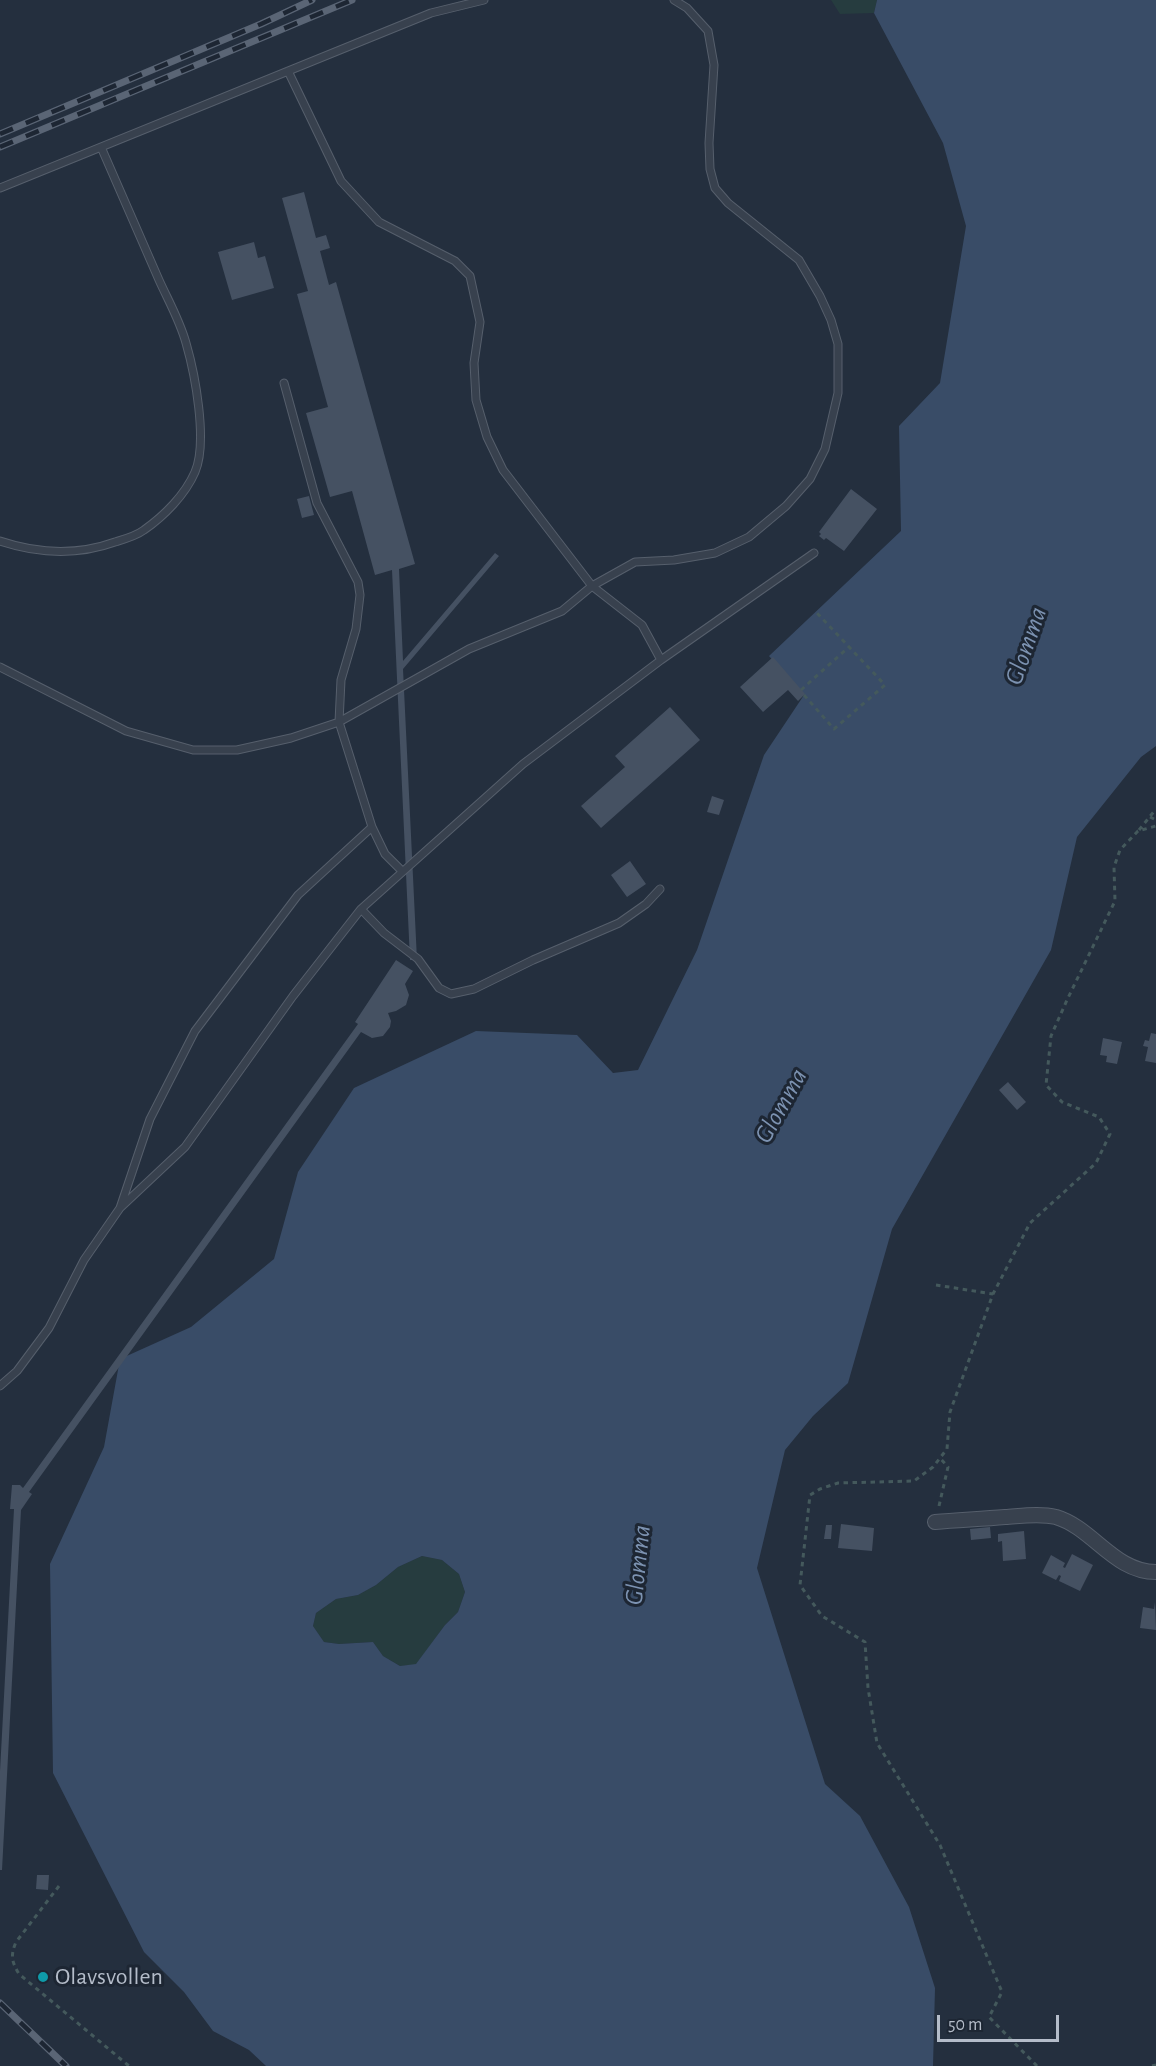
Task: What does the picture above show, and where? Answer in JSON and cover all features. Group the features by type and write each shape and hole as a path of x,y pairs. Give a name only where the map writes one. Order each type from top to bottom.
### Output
{"street":[{"path":"935,1522 1031,1515 1055,1517 1075,1526 1124,1564 1146,1572 1156,1572"}],"lane":[{"path":"0,188 432,14 484,0"},
{"path":"0,667 126,730 193,750 237,750 291,738 339,722 469,649 562,611 592,586 635,562 674,560 715,553 749,537 786,506 810,478 825,449 837,393 838,344 831,320 820,296 799,260 728,203 715,188 710,169 714,65 708,31 687,8 674,0"},
{"path":"288,71 341,181 379,222 455,261 471,276 480,322 474,363 476,400 487,437 502,470 592,586 642,625 662,660"},
{"path":"0,541 46,552 70,552 96,548 127,538 142,532 161,516 178,498 196,471 201,441 199,412 186,342 101,147"},
{"path":"284,383 317,503 358,582 360,595 356,629 341,680 339,722 372,826 385,854 402,871"},
{"path":"0,1386 17,1371 49,1328 84,1260 120,1208 185,1146 293,996 361,909 523,764 662,660 814,553"},
{"path":"120,1208 150,1119 195,1031 298,895 372,826"},
{"path":"361,909 384,933 418,959 439,988 452,994 474,990 532,960 619,923 646,904 660,889"}],"path":[{"path":"804,695 834,729 885,686 817,613"},
{"path":"801,690 849,647"},
{"path":"1037,2066 989,2017 1002,1992 940,1845 878,1743 868,1688 865,1642 822,1616 800,1585 810,1495 837,1483 914,1481 933,1467 947,1449 950,1412 993,1294 1030,1223 1096,1163 1110,1134 1099,1117 1062,1102 1046,1085 1052,1036 1115,901 1114,867 1120,850 1156,809"},
{"path":"1150,817 1156,820"},
{"path":"1138,831 1156,826"},
{"path":"936,1285 993,1294"},
{"path":"935,1522 948,1467 940,1458"},
{"path":"59,1886 16,1942 12,1953 12,1963 19,1974 129,2066"}],"green space":[{"path":"831,0 877,0 874,13 840,14"},
{"path":"422,1556 442,1560 459,1574 465,1592 458,1612 445,1625 416,1665 400,1666 383,1656 373,1642 339,1644 324,1642 313,1626 316,1613 336,1599 358,1595 376,1585 398,1567"}],"water":[{"name":"Glomma","path":"877,0 1156,0 1156,746 1141,757 1077,837 1051,950 892,1229 848,1383 813,1416 785,1450 757,1568 825,1784 860,1816 909,1907 935,1988 933,2066 266,2066 249,2050 213,2031 184,1992 144,1952 53,1773 50,1564 104,1447 120,1359 191,1327 274,1259 298,1172 354,1088 476,1031 577,1035 613,1073 638,1070 697,950 764,755 804,695 769,656 901,531 899,426 940,383 966,226 943,143 874,13","holes":["422,1556 442,1560 459,1574 465,1592 458,1612 445,1625 416,1664 400,1666 383,1656 373,1642 339,1644 324,1642 313,1626 316,1613 336,1599 358,1595 376,1585 398,1567"]}],"building":[{"path":"304,192 316,238 326,235 330,248 320,251 329,285 336,282 415,564 399,569 403,661 495,553 499,556 403,669 417,960 410,960 392,570 375,575 352,491 330,497 306,413 328,407 297,294 308,291 282,198"},
{"path":"254,242 258,258 265,256 274,288 232,300 218,252"},
{"path":"851,489 877,509 844,551 826,538 824,540 819,536 821,534 819,532"},
{"path":"309,496 314,515 302,518 297,499"},
{"path":"773,657 805,694 798,701 788,690 763,712 740,687"},
{"path":"670,707 700,740 601,828 581,806 625,767 615,756"},
{"path":"712,796 724,800 719,815 707,812"},
{"path":"630,861 646,884 627,897 611,875"},
{"path":"396,960 413,971 405,984 409,995 406,1005 388,1013 391,1021 390,1027 383,1036 372,1038 361,1032 29,1492 32,1494 21,1510 2,1870 0,1870 0,1771 14,1509 10,1509 12,1485 20,1485 23,1488 358,1024 355,1022"},
{"path":"1151,1033 1156,1034 1156,1063 1145,1061 1148,1047 1143,1046 1145,1040 1149,1041"},
{"path":"1103,1038 1122,1042 1117,1064 1106,1062 1107,1056 1100,1055"},
{"path":"1008,1082 1026,1102 1017,1110 999,1090"},
{"path":"841,1524 874,1528 872,1551 838,1548"},
{"path":"826,1525 832,1525 831,1539 824,1539"},
{"path":"990,1527 991,1538 971,1540 970,1529"},
{"path":"1024,1531 1026,1559 1003,1561 1002,1541 998,1542 998,1534"},
{"path":"1072,1554 1093,1565 1080,1591 1059,1581 1061,1576 1059,1575 1056,1580 1042,1573 1051,1555 1065,1563 1063,1567 1065,1568"},
{"path":"1155,1602 1156,1630 1140,1628 1143,1607 1154,1609"},
{"path":"37,1875 49,1875 48,1890 36,1889"}],"railway":[{"path":"0,134 261,24 312,0"},
{"path":"0,147 352,0"},
{"path":"0,2003 66,2066"}],"place":[{"name":"Olavsvollen","path":"43,1977"}]}
